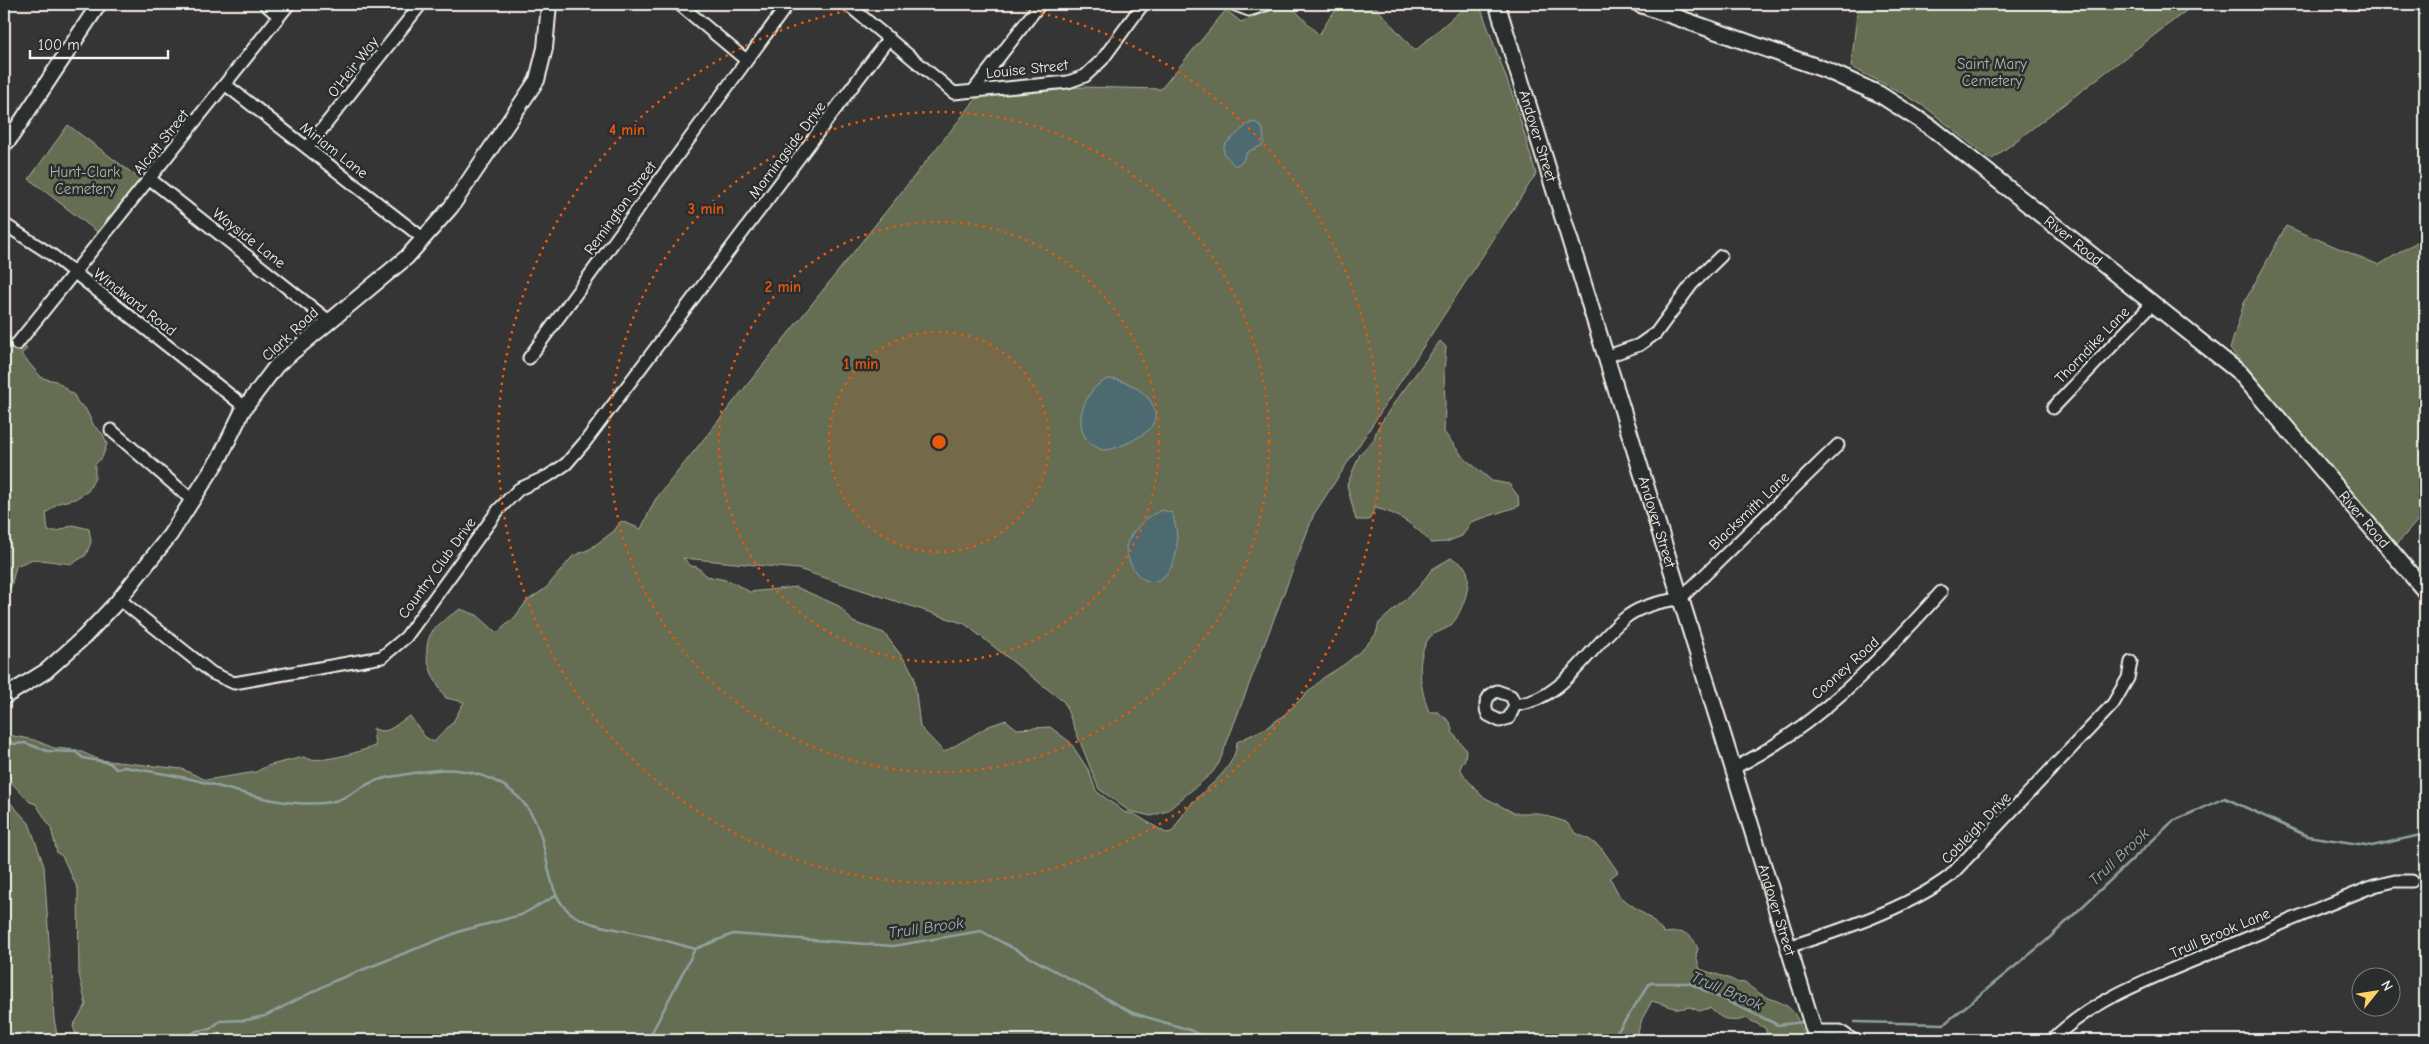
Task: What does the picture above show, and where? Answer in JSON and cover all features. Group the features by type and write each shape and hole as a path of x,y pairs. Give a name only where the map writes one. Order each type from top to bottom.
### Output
{"main road":[{"name":"Andover Street","path":"1497,4 1816,1035"},
{"name":"River Road","path":"1644,4 1826,70 1879,94 1932,128 2240,373 2425,591"}],"street":[{"path":"4,144 20,124 99,4"},
{"path":"264,4 279,16"},
{"name":"Alcott Street","path":"17,344 289,4"},
{"name":"O'Heir Way","path":"307,148 421,4"},
{"name":"Clark Road","path":"4,697 46,670 84,637 119,599 170,536 220,457 246,407 278,365 329,320 408,257 451,207 537,80 545,48 549,4"},
{"path":"678,4 746,60"},
{"name":"Remington Street","path":"529,358 788,4"},
{"name":"Louise Street","path":"847,4 954,93 1068,82 1085,76 1102,60 1143,4"},
{"path":"973,91 1040,4"},
{"path":"1233,4 1249,10 1268,4"},
{"name":"Morningside Drive","path":"707,278 784,179 888,38"},
{"name":"Miriam Lane","path":"226,84 424,239"},
{"name":"Wayside Lane","path":"150,179 329,320"},
{"name":"Windward Road","path":"4,224 75,273 246,407"},
{"path":"1605,357 1639,345 1656,334 1692,284 1720,256"},
{"name":"Country Club Drive","path":"119,599 212,673 234,683 382,657 406,637 462,557 499,510 519,490 548,476 566,464 585,442 707,278"},
{"name":"Thorndike Lane","path":"2053,408 2154,304"},
{"path":"110,430 192,500"},
{"name":"Blacksmith Lane","path":"1680,599 1838,445"},
{"name":"Cooney Road","path":"1732,768 1754,758 1846,692 1899,639 1940,592"},
{"path":"1515,705 1537,700 1554,689 1630,614 1657,603 1680,599"},
{"name":"Cobleigh Drive","path":"1788,947 1907,902 1929,892 1950,876 2113,704 2128,678 2131,662"},
{"name":"Trull Brook Lane","path":"2052,1040 2070,1023 2088,1011 2158,976 2374,886 2395,882 2412,882"},
{"path":"1816,1035 1840,1031 1853,1040"}],"green space":[{"path":"1277,4 1289,4 1319,35 1330,17 1339,8 1352,4 1373,4 1415,51 1467,5 1480,6 1515,102 1536,174 1314,514 1219,763 1212,773 1167,811 1151,816 1129,811 1099,789 1064,702 965,624 798,569 683,558 691,566 697,567 707,576 730,581 750,592 796,587 839,606 853,622 884,633 907,663 914,676 920,727 944,752 989,726 1006,720 1017,729 1050,727 1070,742 1089,771 1096,791 1124,812 1134,814 1166,833 1172,832 1192,803 1227,768 1232,760 1237,742 1266,728 1284,715 1323,678 1345,664 1363,649 1376,634 1379,623 1418,588 1432,569 1451,558 1463,565 1467,572 1468,587 1466,595 1460,612 1452,624 1427,641 1421,658 1420,676 1429,712 1438,712 1450,722 1453,733 1466,750 1465,759 1460,768 1465,777 1482,796 1514,813 1537,813 1566,822 1576,833 1602,849 1618,872 1610,878 1620,897 1650,918 1664,933 1681,932 1689,936 1698,949 1696,955 1700,969 1738,983 1745,982 1755,991 1788,1007 1800,1024 1805,1040 1769,1040 1765,1028 1746,1018 1736,1021 1722,1018 1710,1008 1699,1011 1690,1007 1678,1009 1652,1001 1642,1019 1638,1032 1646,1040 78,1040 73,1026 86,1005 79,974 78,889 62,856 57,853 51,828 36,804 30,802 4,775 4,734 34,740 54,748 77,750 100,760 182,769 206,780 256,772 267,766 303,757 318,760 339,757 375,746 373,728 383,731 388,730 410,716 425,737 434,742 453,722 464,702 446,698 432,675 427,657 427,649 428,640 432,632 441,622 460,609 477,615 497,633 515,617 527,601 546,588 573,556 590,549 614,531 621,521 641,529 655,500 980,94 1082,87 1161,89 1226,10 1241,22 1268,11"},
{"name":"Saint Mary Cemetery","path":"1858,4 2195,4 1991,160 1928,109 1904,94 1851,67"},
{"name":"Hunt-Clark Cemetery","path":"68,125 140,179 100,234 29,179"},
{"path":"2286,226 2379,265 2425,237 2425,512 2397,544 2230,349 2244,303"},
{"path":"4,333 27,349 21,354 42,378 56,381 74,395 78,403 85,408 94,426 103,434 107,444 102,458 95,464 95,478 88,491 75,499 58,503 46,513 48,531 58,531 73,525 89,529 91,542 86,555 72,564 33,559 16,566 11,587 4,595"},
{"path":"1440,341 1446,347 1444,432 1463,457 1492,481 1509,484 1518,496 1519,506 1471,522 1462,536 1446,542 1431,543 1406,521 1383,510 1375,508 1369,520 1356,520 1347,485 1360,454 1374,439 1377,429 1392,406"},
{"path":"4,796 29,823 44,866 54,1019 58,1040 4,1040"}],"water":[{"path":"1255,122 1263,129 1264,142 1261,146 1247,152 1242,162 1235,166 1224,154 1224,145 1248,124"},
{"path":"1108,379 1125,382 1142,392 1149,399 1155,415 1153,424 1145,433 1123,445 1103,450 1093,445 1086,438 1082,429 1081,419 1082,409 1092,391"},
{"path":"1162,510 1172,513 1176,529 1177,547 1173,565 1168,572 1162,578 1148,581 1136,573 1129,559 1126,546 1128,540 1140,524"}],"waterway":[{"path":"4,737 14,744 25,743 47,751 76,752 83,758 110,763 116,769 124,767 171,775 264,798 298,803 315,804 331,802 348,796 379,780 420,772 451,769 482,775 515,794 530,812 539,831 554,888 562,904 575,916 598,925 695,949"},
{"name":"Trull Brook","path":"1855,1022 1944,1024 2046,941 2173,821 2225,798 2307,836 2372,846 2425,834"},
{"path":"185,1040 196,1031 210,1029 220,1021 246,1020 265,1016 334,981 461,931 521,915 557,895"},
{"name":"Trull Brook","path":"648,1040 695,949 733,934 893,946 981,931 1133,1013 1190,1030 1210,1040"},
{"name":"Trull Brook","path":"1612,1040 1650,983 1689,983 1778,1025 1803,1022"}]}
